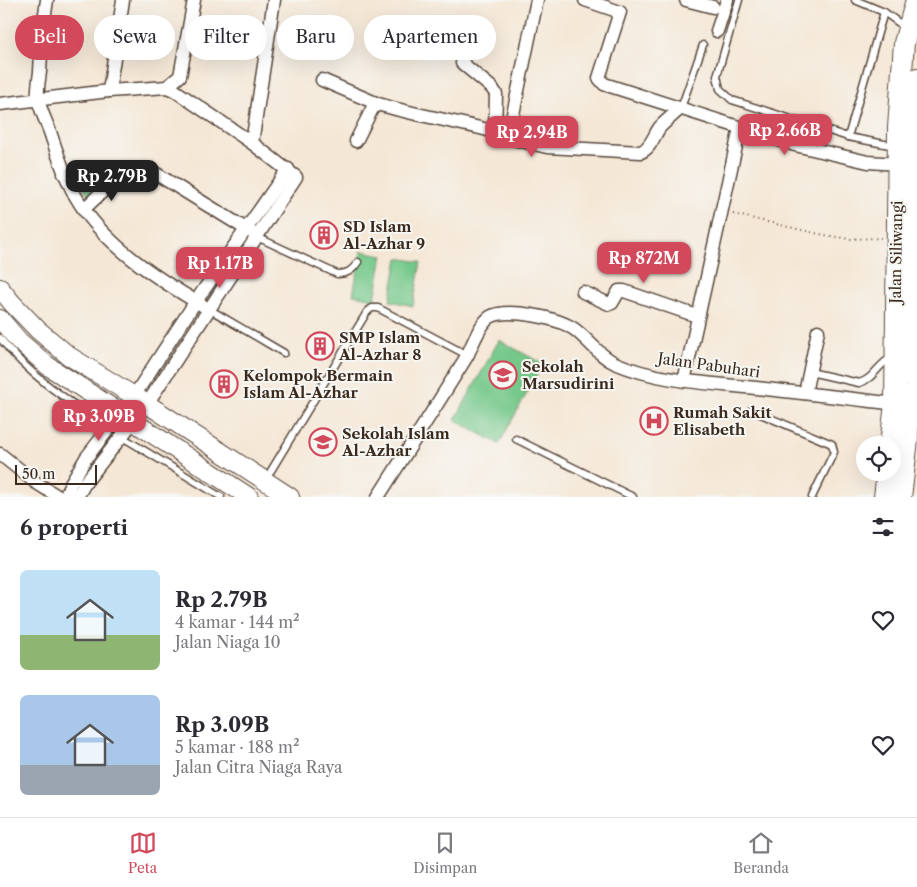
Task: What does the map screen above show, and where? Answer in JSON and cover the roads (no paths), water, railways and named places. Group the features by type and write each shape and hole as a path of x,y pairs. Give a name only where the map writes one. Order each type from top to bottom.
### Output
{"main road":[{"name":"Jalan Siliwangi","path":"907,386 894,356 898,128 904,44 916,0"},
{"name":"Jalan Siliwangi","path":"901,497 908,440 907,386 915,218 917,78"},
{"name":"Jalan Siliwangi","path":"891,436 895,404 907,386"},
{"path":"884,497 886,481"}],"street":[{"path":"47,0 42,29 38,100 47,121 64,174 84,209 114,243 137,262 209,309"},
{"path":"108,91 123,0"},
{"path":"167,87 180,76 194,0"},
{"path":"252,143 274,0"},
{"path":"508,138 538,0"},
{"path":"585,0 620,12"},
{"path":"626,0 620,12 599,78 601,82 740,128 838,156 868,162 899,155"},
{"path":"686,0 713,7"},
{"path":"717,32 727,0"},
{"path":"463,60 462,63 492,88 496,94 495,132"},
{"path":"322,80 378,104 408,113 473,126 508,138 547,147 641,152 646,149 667,120 681,108"},
{"path":"0,104 108,91 167,87 252,143 296,177 209,309 127,418 121,436 85,483 78,497"},
{"path":"356,141 372,109 378,104"},
{"path":"684,381 740,128"},
{"path":"140,400 196,301 288,169"},
{"path":"64,174 120,174 147,170 246,228 257,237"},
{"path":"84,209 120,174"},
{"path":"0,288 38,330 69,356 290,497"},
{"path":"583,292 609,304 612,303 619,291 624,292 697,316"},
{"name":"Jalan Pabuhari","path":"378,497 467,355 484,323 499,314 546,318 572,328 612,362 656,376 684,381 895,404"},
{"path":"0,319 19,341 48,366 52,379 127,418 249,497"},
{"path":"805,393 818,331"},
{"path":"65,497 86,458 110,429 127,418"},
{"path":"0,454 35,482 59,497"}],"lane":[{"path":"739,0 717,76 720,89 732,100 899,155"},
{"path":"855,0 884,12 908,30"},
{"path":"848,137 884,12"},
{"path":"681,108 703,45"},
{"path":"257,237 337,274 346,274 354,269 358,262"},
{"path":"265,480 367,312 372,308 378,308 467,355"},
{"path":"209,309 284,353"},
{"path":"0,338 10,351 52,379 110,429 221,497"},
{"path":"810,372 859,383 865,382 887,360 894,356"},
{"path":"751,410 832,444 834,452 812,497"},
{"path":"516,439 633,497"}],"place":[{"name":"SD Islam Al-Azhar 9","path":"324,235"},
{"name":"SMP Islam Al-Azhar 8","path":"320,346"},
{"name":"Sekolah Marsudirini","path":"503,375"},
{"name":"Kelompok Bermain Islam Al-Azhar","path":"224,384"},
{"name":"Rumah Sakit Elisabeth","path":"654,421"},
{"name":"Sekolah Islam Al-Azhar","path":"323,442"}]}
